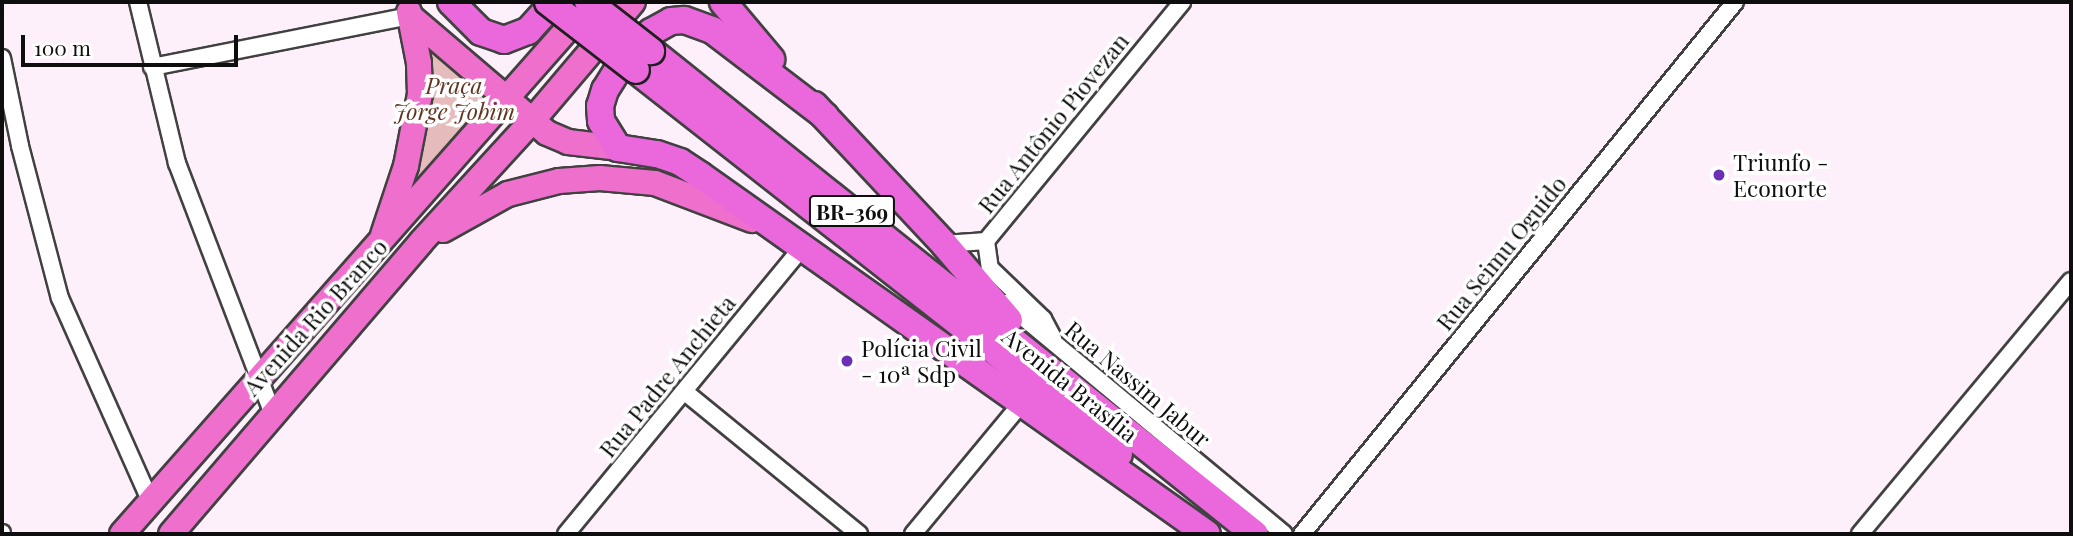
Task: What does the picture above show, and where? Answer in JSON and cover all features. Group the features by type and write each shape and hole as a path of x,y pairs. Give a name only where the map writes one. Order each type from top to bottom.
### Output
{"highway":[{"path":"451,2 481,32 504,40 528,31 554,2"},
{"name":"Avenida Brasília","path":"548,2 643,61 1054,372 1255,534"},
{"name":"Avenida Brasília","path":"589,2 643,61 1039,386 1213,534"},
{"path":"725,3 751,38 944,244 1054,372"},
{"path":"825,116 712,30 698,23 671,21 651,33 617,71 605,90 600,106 601,121 618,148 680,162 1208,534"}],"main road":[{"name":"Avenida Rio Branco","path":"122,534 507,100 589,2"},
{"name":"Avenida Rio Branco","path":"171,534 421,242 532,121 633,2"},
{"path":"408,9 532,121 568,142 618,148"},
{"path":"381,243 406,166 420,94 419,63 408,9"},
{"path":"421,242 508,194 559,181 600,178 655,183 688,193 798,243"}],"street":[{"path":"138,2 177,163 258,382 273,415"},
{"name":"Rua Antônio Piovezan","path":"986,241 1182,2"},
{"name":"Rua Seimu Oguido","path":"1302,534 1735,2"},
{"path":"152,67 408,9"},
{"path":"2,58 20,146 60,298 151,502"},
{"path":"944,244 986,241 990,268 1043,319 1055,344"},
{"name":"Rua Padre Anchieta","path":"566,534 685,392 798,243"},
{"name":"Rua Nassim Jabur","path":"963,268 1284,534"},
{"path":"1860,534 2071,281"},
{"path":"685,392 859,534"},
{"path":"913,534 1021,404"}],"green space":[{"name":"Praça Jorge Jobim","path":"428,35 487,97 408,195 427,120 431,59"}],"place":[{"name":"Triunfo - Econorte","path":"1719,175"},
{"name":"Polícia Civil - 10ª Sdp","path":"847,361"}]}
